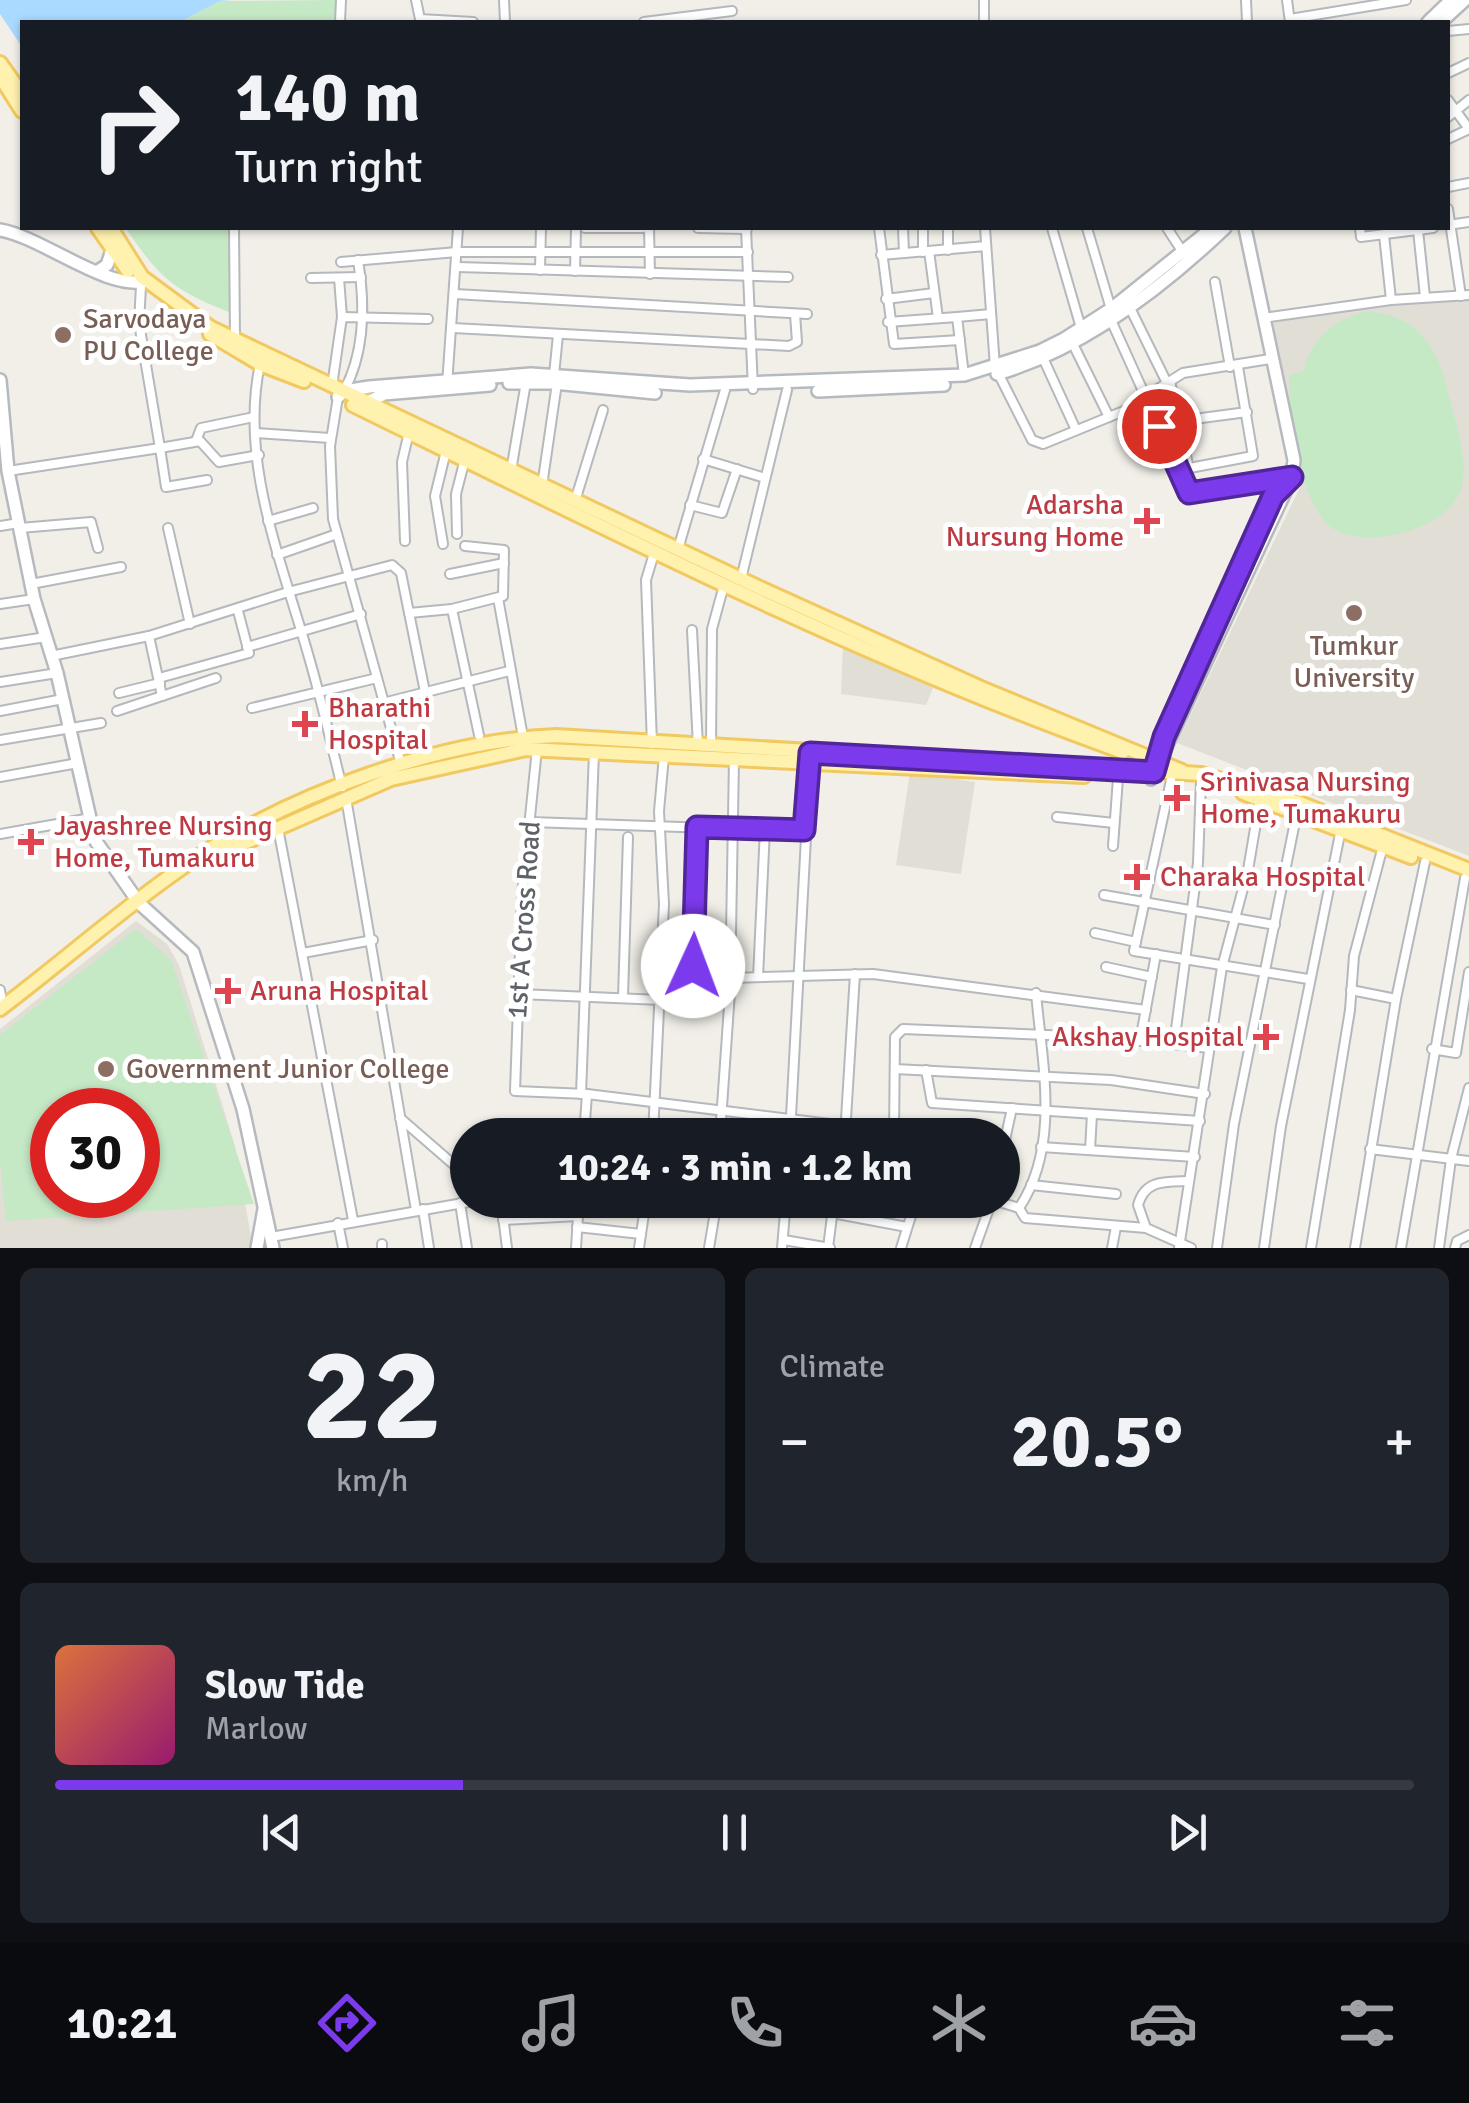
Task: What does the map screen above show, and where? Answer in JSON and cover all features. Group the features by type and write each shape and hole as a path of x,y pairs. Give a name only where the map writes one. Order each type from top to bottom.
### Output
{"main road":[{"path":"1430,20 1451,0"},
{"path":"1444,20 1465,0"},
{"path":"0,63 20,91"},
{"path":"0,76 20,108"},
{"path":"0,230 35,240 98,271 141,283 235,339 409,432 465,459 542,486 724,585 972,698 1155,763 1171,780 1192,778 1263,790 1468,876"},
{"path":"99,230 141,283 260,364 338,391 556,379 787,390 921,387 1044,358 1222,230"},
{"path":"111,230 141,283"},
{"path":"362,404 384,394 447,385 556,379 636,393 964,376 996,370 1071,340 1081,328 1110,314 1210,230"},
{"path":"142,905 214,856 278,828 401,764 474,744 523,738 704,746 810,758 1114,773 1155,763 1172,740 1276,520 1294,460 1245,230"},
{"path":"98,271 107,264 112,250"},
{"path":"0,380 4,472 34,600 57,673 95,840 142,905 193,952 242,1108 275,1242"},
{"path":"362,404 656,546 678,549 980,688 1155,763 1342,825 1382,846 1468,876"},
{"path":"1,1012 212,848 344,793 419,770 512,750 734,760 810,758"},
{"path":"1114,773 1124,762 1123,753"},
{"path":"257,1248 265,1206"}],"street":[{"path":"416,0 420,19 437,20"},
{"path":"1296,20 1406,0"},
{"path":"660,20 732,11"},
{"path":"1450,115 1469,100"},
{"path":"1450,102 1469,129"},
{"path":"1262,318 1391,300 1465,296 1450,229"},
{"path":"234,230 235,339"},
{"path":"447,385 458,230"},
{"path":"540,270 541,230"},
{"path":"575,271 576,230"},
{"path":"646,230 650,274"},
{"path":"747,230 753,387"},
{"path":"880,230 888,322 894,344 960,340"},
{"path":"904,230 904,253"},
{"path":"923,230 938,318"},
{"path":"948,230 948,250"},
{"path":"985,230 996,370 1032,440 1043,444 1109,417 1146,399 1184,373 1270,359"},
{"path":"1053,230 1081,328"},
{"path":"1088,230 1110,314 1189,493 1289,483"},
{"path":"1169,230 1184,254"},
{"path":"1360,230 1362,237 1418,230 1425,297"},
{"path":"1384,235 1391,300"},
{"path":"882,255 986,246"},
{"path":"342,262 457,252 748,252"},
{"path":"497,252 497,269"},
{"path":"338,391 353,373 362,318 358,260"},
{"path":"456,267 788,277"},
{"path":"311,278 361,277"},
{"path":"339,278 342,317 338,391 330,438 337,534 401,764"},
{"path":"1179,470 1254,456 1247,412 1214,282"},
{"path":"141,283 139,322 166,487 207,480"},
{"path":"886,298 934,293"},
{"path":"454,294 808,314"},
{"path":"1132,312 1169,382 1189,469"},
{"path":"453,328 794,345 795,314"},
{"path":"888,322 990,314"},
{"path":"342,317 428,319"},
{"path":"957,317 964,376"},
{"path":"542,486 558,335"},
{"path":"1071,340 1109,417"},
{"path":"1044,358 1076,430"},
{"path":"260,364 254,417 268,521 344,793 373,940 400,1118 429,1248"},
{"path":"510,475 526,382"},
{"path":"678,549 725,390"},
{"path":"741,579 787,390"},
{"path":"575,502 603,410"},
{"path":"1179,421 1247,412"},
{"path":"196,441 201,428 254,417"},
{"path":"405,542 402,462 409,432"},
{"path":"256,434 330,438"},
{"path":"4,472 196,441 203,442 214,461 259,455"},
{"path":"443,544 436,496 446,450"},
{"path":"457,534 456,494 465,459"},
{"path":"703,459 765,478"},
{"path":"690,505 722,513 736,469"},
{"path":"268,521 313,508"},
{"path":"0,526 91,522 98,548"},
{"path":"168,528 190,624"},
{"path":"277,555 337,534"},
{"path":"409,613 452,609 498,598 506,592 504,550 465,546"},
{"path":"652,744 646,580 656,546"},
{"path":"450,574 504,563"},
{"path":"30,584 121,567"},
{"path":"52,656 149,636 348,575 399,567 425,692"},
{"path":"704,746 712,629 724,585"},
{"path":"498,598 523,738"},
{"path":"0,604 34,600"},
{"path":"452,609 479,735"},
{"path":"119,693 249,652 238,610"},
{"path":"247,648 360,614"},
{"path":"692,630 704,746"},
{"path":"149,636 162,696"},
{"path":"0,644 46,637"},
{"path":"383,702 509,671"},
{"path":"0,682 57,673"},
{"path":"117,710 216,678"},
{"path":"252,708 377,678"},
{"path":"0,711 63,699"},
{"path":"0,740 101,722"},
{"name":"1st A Cross Road","path":"537,749 515,1091 584,1094"},
{"path":"584,1118 594,752"},
{"path":"654,1118 664,826 659,810 664,756"},
{"path":"584,1094 791,1118 810,758"},
{"path":"720,1118 730,978 734,760"},
{"path":"0,777 78,763"},
{"path":"1113,846 1114,773"},
{"path":"1174,1044 1200,848 1192,778"},
{"path":"1171,780 1134,951 1308,979"},
{"path":"1180,1245 1222,967 1248,870 1260,799"},
{"path":"1217,1248 1234,1124 1297,812"},
{"path":"1057,816 1114,824"},
{"path":"0,834 90,818"},
{"path":"530,822 804,830"},
{"path":"1264,1248 1308,979 1342,825"},
{"path":"692,1001 697,827"},
{"path":"278,828 353,1220"},
{"path":"758,977 764,829"},
{"path":"623,997 628,837"},
{"path":"1311,1248 1354,956 1382,846"},
{"path":"1355,1248 1396,999 1425,862"},
{"path":"1401,1248 1432,1049 1468,876"},
{"path":"1104,895 1275,925"},
{"path":"1094,934 1136,942"},
{"path":"303,954 373,940"},
{"path":"1140,1040 1156,954"},
{"path":"1106,967 1152,977"},
{"path":"1456,1053 1469,972"},
{"path":"730,978 854,974 1036,993 1146,1010"},
{"path":"847,1118 854,974"},
{"path":"0,990 1,1012"},
{"path":"1351,990 1396,999"},
{"path":"1036,993 1047,1111 1031,1185 1020,1208 1026,1218 1146,1228 1192,1248"},
{"path":"519,994 709,1002"},
{"path":"894,1118 895,1037 902,1029 1140,1040 1209,1048"},
{"path":"1432,1049 1469,1056"},
{"path":"896,1068 1111,1080 1205,1094"},
{"path":"926,1070 932,1103 1200,1121"},
{"path":"1438,1248 1451,1158 1464,1127 1469,1088"},
{"path":"1010,1118 1012,1108"},
{"path":"1090,1150 1092,1114"},
{"path":"400,1118 450,1161"},
{"path":"1041,1147 1194,1157"},
{"path":"1370,1149 1469,1161"},
{"path":"1146,1228 1138,1205 1145,1189 1154,1184 1189,1182"},
{"path":"1031,1185 1116,1194"},
{"path":"275,1242 338,1223 450,1204"},
{"path":"462,1218 467,1248"},
{"path":"506,1248 503,1220 540,1218"},
{"path":"576,1248 578,1218"},
{"path":"640,1248 644,1218"},
{"path":"709,1248 714,1218"},
{"path":"785,1218 783,1244 829,1248 832,1218"},
{"path":"859,1218 908,1227"},
{"path":"901,1248 911,1218"},
{"path":"975,1248 986,1218"},
{"path":"338,1223 343,1248"},
{"path":"577,1227 642,1234"},
{"path":"1112,1248 1116,1227"},
{"path":"1456,1248 1457,1241 1469,1234"}],"shaded area":[{"name":"Tumkur University","path":"1469,301 1469,856 1177,743 1302,483 1270,323 1380,304"},
{"path":"843,645 933,688 926,705 841,694"},
{"path":"910,772 975,782 961,874 896,865"},
{"name":"Government Junior College","path":"136,921 167,944 179,965 235,1146 253,1248 0,1248 0,1029"}],"green space":[{"path":"338,0 333,20 184,20 220,1"},
{"path":"127,230 232,230 239,316 173,284"},
{"path":"1367,311 1408,324 1427,341 1445,381 1459,434 1464,474 1454,502 1440,515 1422,526 1379,537 1339,532 1316,509 1297,452 1289,391 1289,375 1304,371 1318,339 1344,319"},
{"name":"Government Junior College","path":"136,929 171,960 254,1204 160,1210 160,1088 30,1088 30,1218 50,1218 6,1221 0,1161 0,1035"}],"water":[{"path":"0,0 232,0 220,1 184,20 20,20 20,44 0,14"}],"place":[{"name":"Sarvodaya PU College","path":"63,335"},
{"name":"Adarsha Nursung Home","path":"1147,521"},
{"name":"Tumkur University","path":"1354,613"},
{"name":"Bharathi Hospital","path":"305,724"},
{"name":"Srinivasa Nursing Home, Tumakuru","path":"1177,798"},
{"name":"Jayashree Nursing Home, Tumakuru","path":"31,842"},
{"name":"Charaka Hospital","path":"1137,877"},
{"name":"Aruna Hospital","path":"228,991"},
{"name":"Akshay Hospital","path":"1266,1037"},
{"name":"Government Junior College","path":"106,1069"}],"route":[{"path":"693,966 697,827 804,830 810,753 1154,772 1164,737 1273,496 1292,477 1189,493 1159,426"}]}
